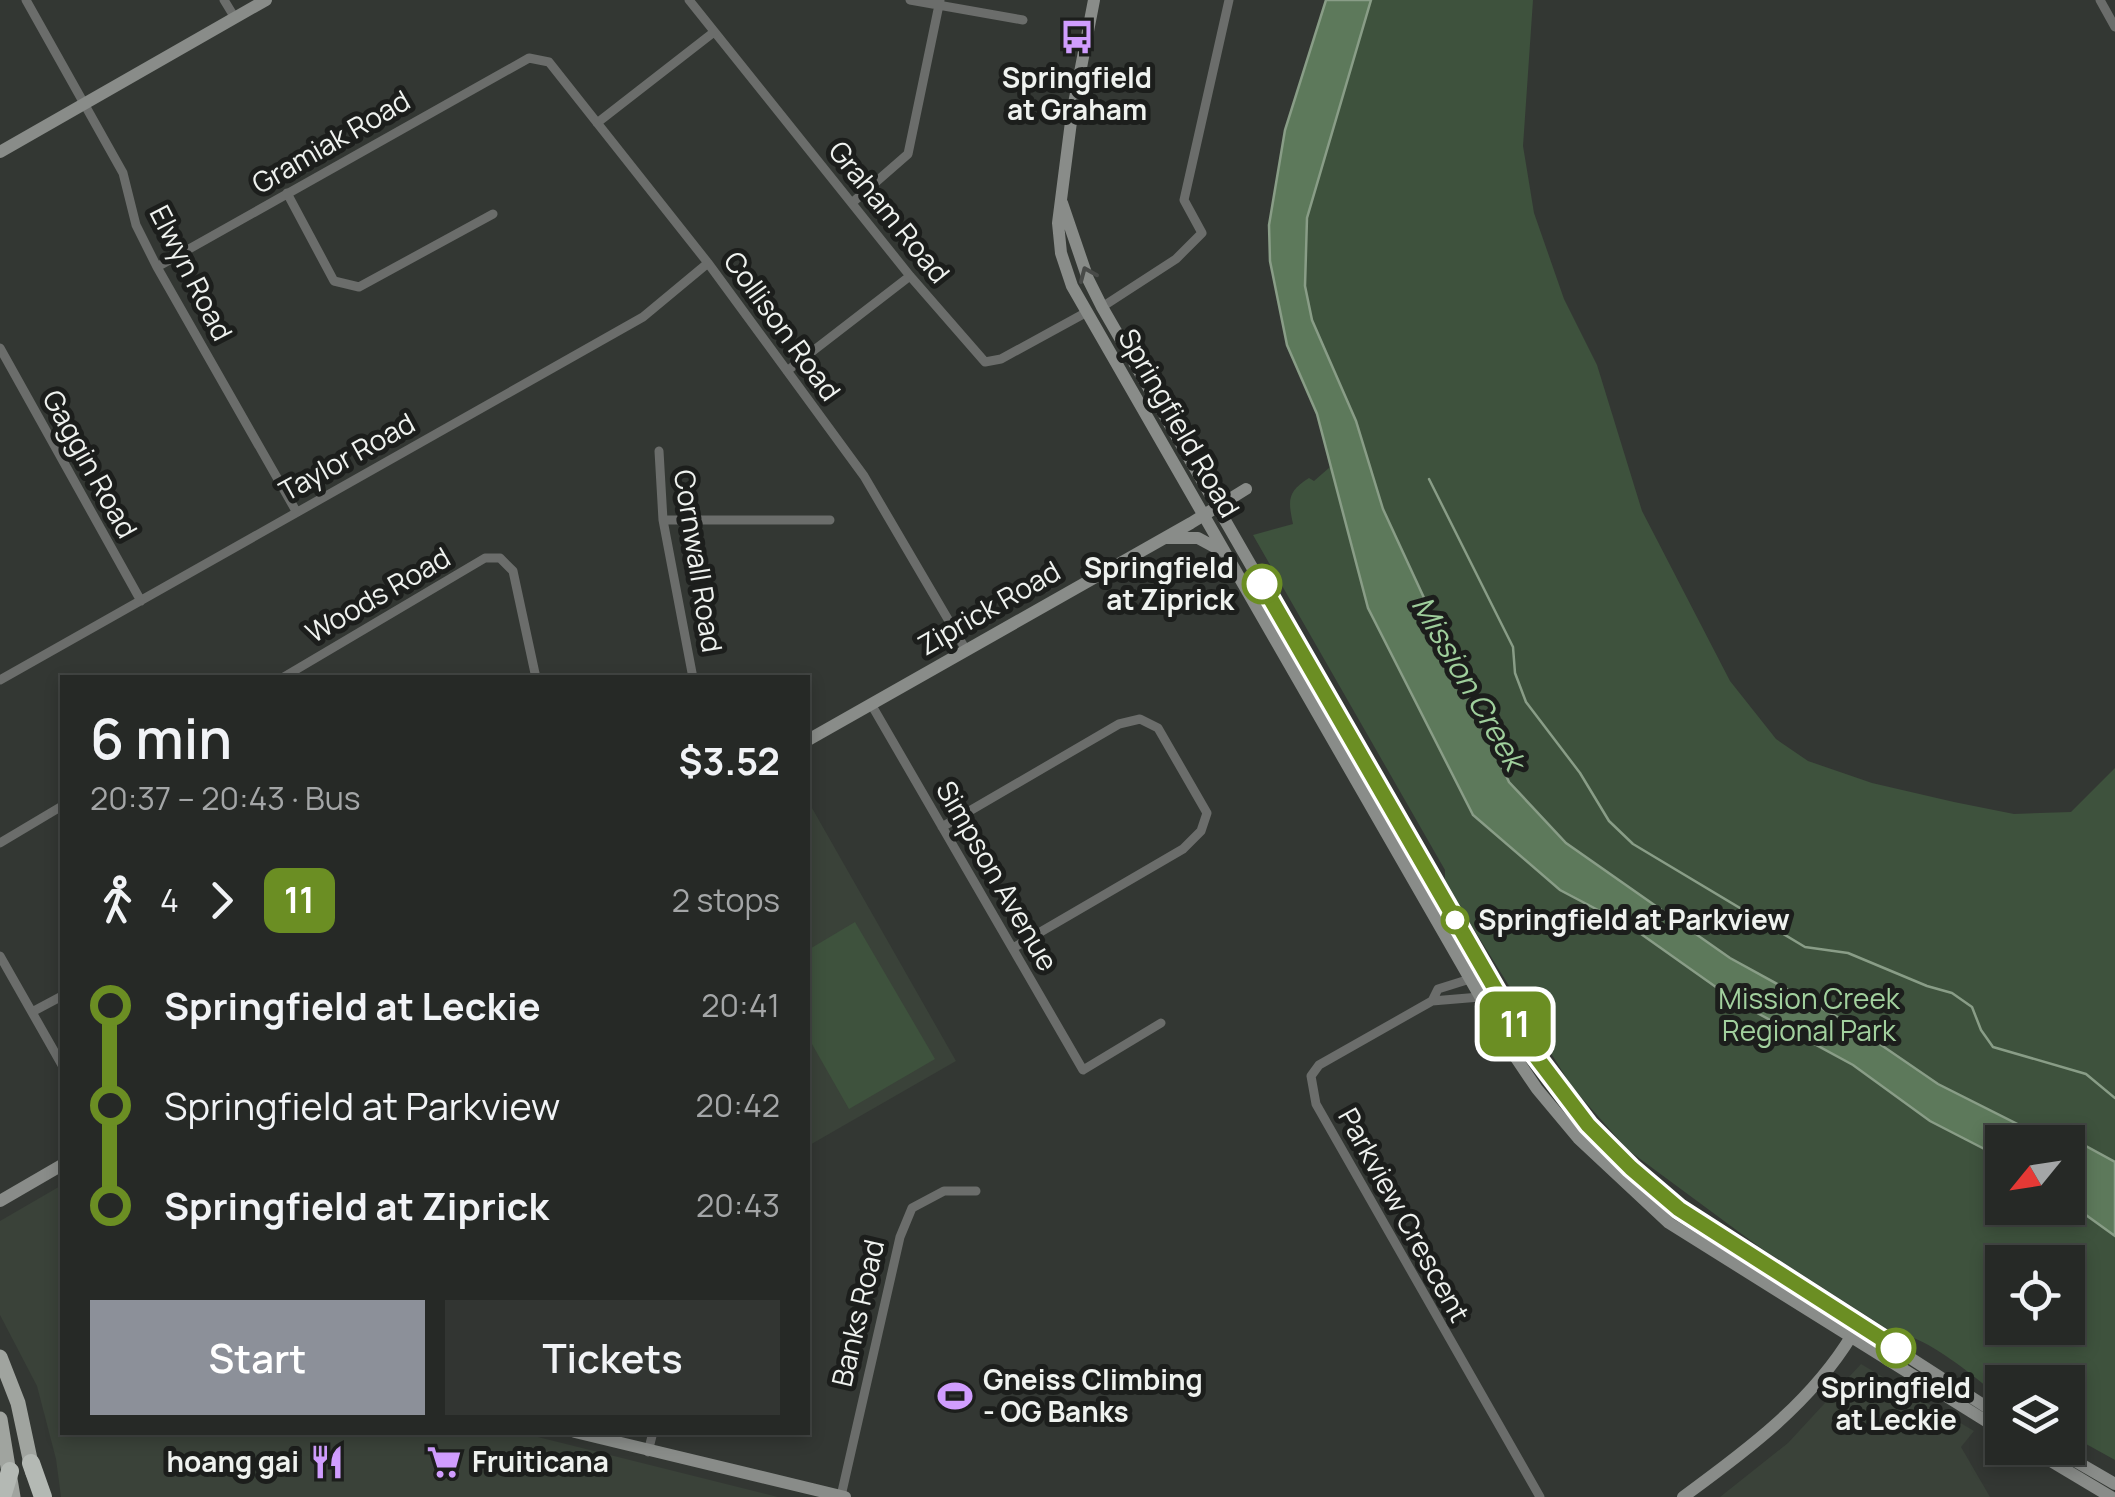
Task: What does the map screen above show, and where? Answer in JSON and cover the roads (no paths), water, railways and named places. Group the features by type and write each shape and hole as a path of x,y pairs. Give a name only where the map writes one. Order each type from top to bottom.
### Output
{"highway":[{"path":"32,1463 39,1497"},
{"path":"2,1497 10,1472"}],"main road":[{"path":"0,152 266,0"},
{"name":"Springfield Road","path":"1094,0 1072,114 1058,222 1072,286 1480,997 1538,1089 1614,1174 1669,1223 1985,1421"},
{"name":"Springfield Road","path":"1062,203 1088,279 1102,306 1486,974 1552,1080 1588,1125 1679,1209 1985,1407"},
{"name":"Ziprick Road","path":"810,739 1246,489"},
{"path":"1162,538 1198,538 1224,552"},
{"path":"0,1200 60,1166"},
{"path":"1682,1497 1748,1450 1795,1407 1858,1324"},
{"path":"0,1358 18,1404 32,1463"},
{"path":"0,1419 13,1497"},
{"path":"586,1435 842,1497"},
{"path":"2058,1465 2111,1497"},
{"path":"2083,1465 2115,1484"}],"street":[{"name":"Elwyn Road","path":"26,0 124,173 136,225 157,267 296,511"},
{"path":"224,0 235,18"},
{"name":"Graham Road","path":"689,0 910,276 985,362 1001,359 1086,312"},
{"path":"910,0 1023,20"},
{"path":"1102,306 1176,259 1202,233 1184,200 1229,0"},
{"path":"2100,0 2115,27"},
{"path":"853,202 908,154 940,3"},
{"path":"597,123 714,32"},
{"name":"Collison Road","path":"529,58 549,62 787,370 864,476 966,650"},
{"name":"Gramiak Road","path":"157,267 529,58"},
{"path":"287,193 334,280 358,286 493,214"},
{"name":"Taylor Road","path":"0,680 643,317 708,263"},
{"path":"787,370 910,276"},
{"name":"Gaggin Road","path":"0,348 140,600"},
{"name":"Cornwall Road","path":"659,451 663,520 692,675"},
{"path":"663,520 830,520"},
{"name":"Woods Road","path":"287,675 485,558 500,558 514,572 535,675"},
{"name":"Simpson Avenue","path":"871,704 1083,1070 1161,1023"},
{"path":"942,827 1120,724 1140,719 1158,728 1207,813 1201,832 1184,848 1013,948"},
{"path":"0,843 60,807"},
{"path":"0,956 60,1061"},
{"name":"Parkview Crescent","path":"1432,1001 1438,989 1486,974"},
{"path":"32,1012 60,997"},
{"name":"Parkview Crescent","path":"1480,997 1432,1001 1319,1065 1311,1076 1316,1104 1540,1497"},
{"name":"Banks Road","path":"842,1497 900,1237 912,1208 944,1191 976,1190"},
{"path":"648,1452 652,1435"}],"waterway":[{"path":"1429,479 1513,647 1515,673 1526,702 1580,773 1609,821 1633,844 1805,947 1848,953 1952,993 1972,1007 1993,1047 2086,1074 2115,1098"}],"place":[{"name":"Springfield at Graham","path":"1077,37"},
{"name":"Springfield at Ziprick","path":"1262,584"},
{"name":"Springfield at Parkview","path":"1455,920"},
{"name":"Springfield at Leckie","path":"1896,1348"},
{"name":"Gneiss Climbing - OG Banks","path":"955,1396"},
{"name":"hoang gai","path":"327,1462"},
{"name":"Fruiticana","path":"444,1462"}],"water label":[{"name":"Mission Creek","path":"1468,683"}],"park label":[{"name":"Mission Creek Regional Park","path":"1809,1015"}]}
